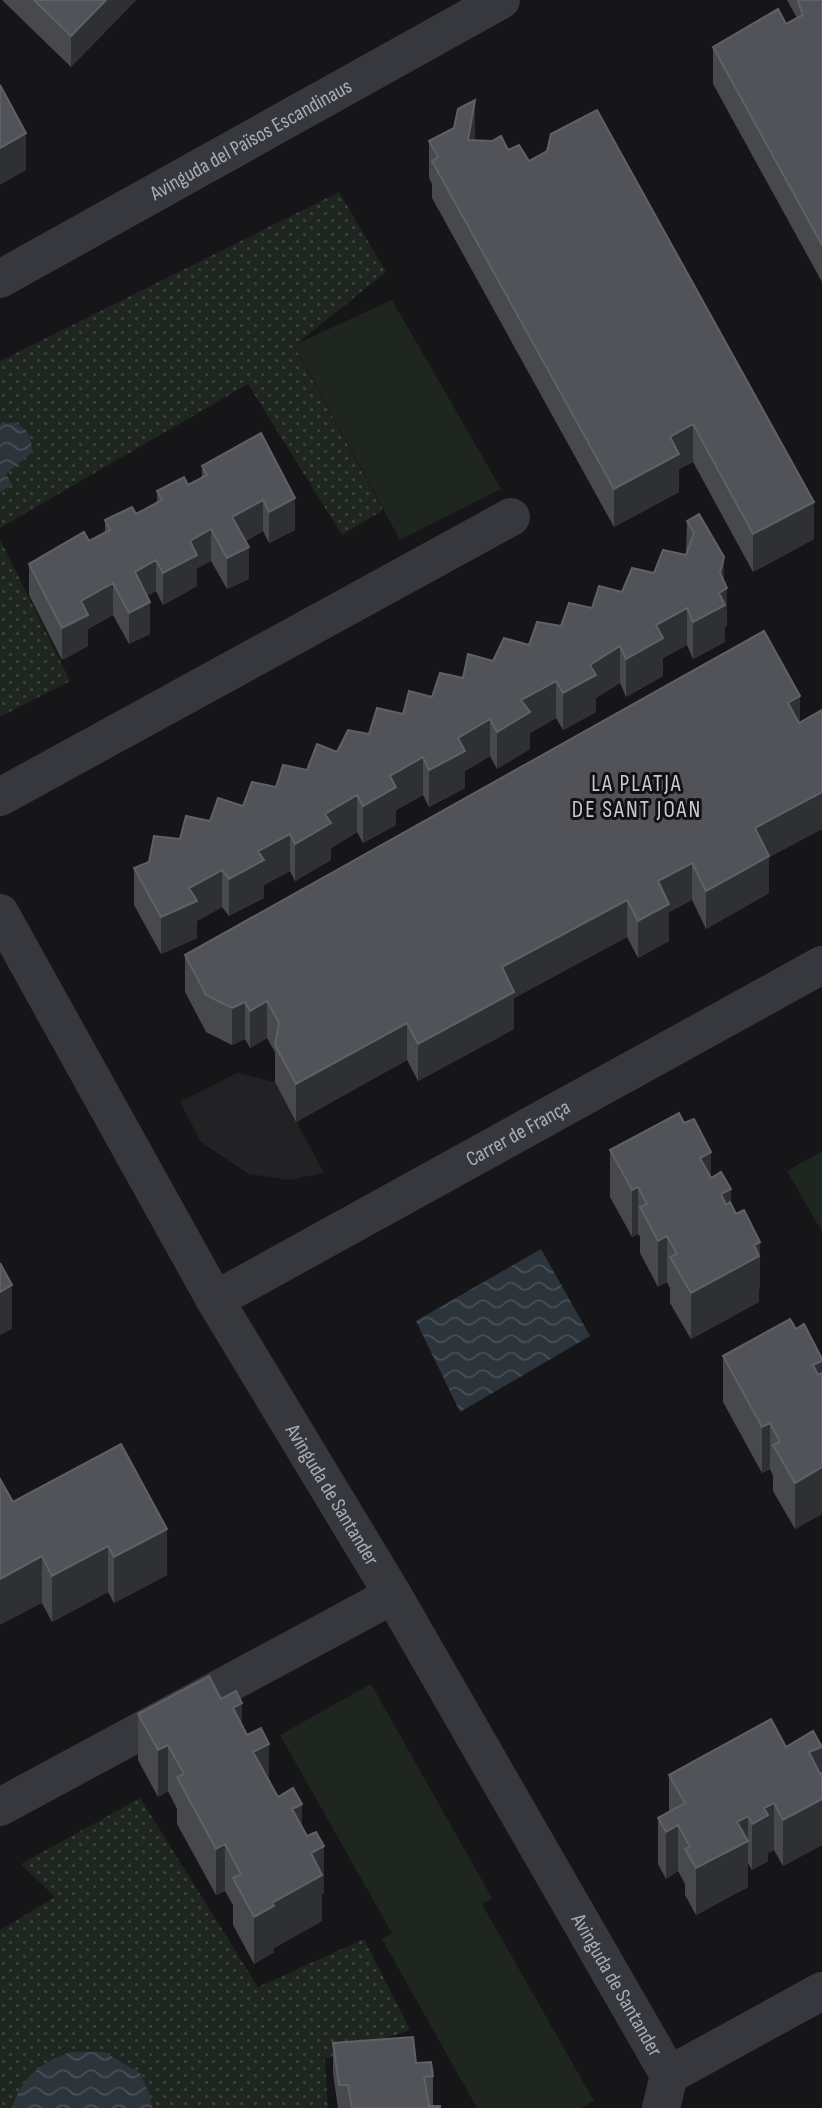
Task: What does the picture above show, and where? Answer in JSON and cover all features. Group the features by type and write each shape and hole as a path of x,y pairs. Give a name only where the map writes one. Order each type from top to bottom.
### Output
{"street":[{"name":"Avinguda del Països Escandinaus","path":"0,279 501,0"},
{"path":"0,797 511,517"},
{"name":"Avinguda de Santander","path":"0,913 215,1300 393,1595 665,2092"},
{"name":"Carrer de França","path":"215,1300 822,965"},
{"path":"0,1807 393,1595"},
{"path":"665,2092 822,1992"}],"shaded area":[{"path":"339,192 386,272 294,346 383,510 342,535 248,384 0,528 0,361"},
{"path":"392,300 501,489 400,540 294,345"},
{"path":"0,539 70,681 0,717"},
{"path":"237,1073 275,1082 324,1173 289,1180 249,1174 201,1142 180,1102"},
{"path":"822,1151 822,1232 787,1171"},
{"path":"371,1684 492,1898 482,1904 594,2101 581,2108 477,2108 382,1939 392,1933 280,1735"},
{"path":"140,1798 258,1987 364,1939 410,2030 325,2059 328,2108 0,2108 0,1930 55,1897 21,1864"}],"water":[{"path":"14,422 28,435 31,453 6,474 12,485 0,492 0,424"},
{"path":"541,1249 590,1336 460,1412 416,1321"},
{"path":"71,2052 104,2052 140,2073 150,2095 152,2108 12,2108 21,2088 34,2072"}],"building":[{"path":"34,0 106,0 71,36"},
{"path":"799,0 822,0 822,245 713,47 778,9 786,24 803,15"},
{"path":"0,85 26,133 0,148"},
{"path":"475,100 468,140 492,141 501,136 508,150 519,145 529,161 547,151 551,134 597,110 814,502 753,534 693,424 670,437 679,454 614,489 432,161 438,157 429,141 454,128 458,109"},
{"path":"261,433 295,498 269,512 263,500 232,517 249,547 227,558 211,529 190,541 197,555 163,573 156,560 135,572 150,602 129,613 113,583 81,601 88,615 62,628 29,564 84,532 89,541 110,530 105,520 132,507 136,514 162,500 157,491 184,477 188,485 207,475 202,466"},
{"path":"699,514 724,557 720,573 727,588 719,593 725,605 693,622 687,608 656,625 663,638 626,659 620,646 590,665 596,675 563,693 556,681 521,700 530,712 497,732 490,719 458,738 465,751 429,770 423,757 390,776 396,787 363,806 357,795 325,814 331,823 295,844 290,834 258,851 264,860 229,879 222,870 189,888 197,901 161,917 134,868 149,862 154,836 180,839 186,816 210,821 218,798 243,806 252,782 276,787 283,765 307,770 317,744 337,752 348,730 369,734 377,708 403,714 409,691 432,697 440,673 463,678 468,654 493,661 504,638 529,645 537,622 561,626 569,603 592,608 599,586 622,592 632,568 654,573 663,550 686,555 694,533 687,521"},
{"path":"764,631 800,696 788,703 799,723 822,710 822,792 755,828 769,856 706,891 692,863 658,881 669,904 638,921 627,900 502,967 514,992 418,1044 407,1023 296,1084 275,1045 279,1023 267,1001 250,1011 245,1002 232,1008 206,995 185,955"},
{"path":"679,1113 684,1123 694,1119 711,1152 700,1158 711,1178 721,1172 731,1189 721,1194 726,1205 730,1202 736,1214 744,1210 760,1242 754,1245 759,1256 691,1293 670,1257 677,1254 667,1236 658,1241 640,1207 647,1204 638,1187 632,1190 610,1150"},
{"path":"0,1263 12,1285 0,1292"},
{"path":"790,1319 796,1329 804,1324 822,1359 813,1365 818,1375 822,1373 822,1467 795,1483 773,1445 780,1442 770,1423 762,1427 723,1356"},
{"path":"121,1444 167,1529 114,1557 108,1546 52,1576 42,1556 0,1579 0,1479 13,1502"},
{"path":"209,1676 221,1699 236,1691 242,1703 233,1708 247,1735 261,1728 269,1744 253,1752 278,1797 293,1788 302,1804 292,1809 307,1836 316,1832 324,1846 311,1853 322,1875 272,1903 274,1906 254,1917 233,1878 241,1874 225,1844 216,1849 177,1777 184,1774 168,1745 158,1750 138,1714"},
{"path":"771,1719 786,1747 813,1731 822,1747 809,1752 820,1774 822,1773 822,1799 783,1820 774,1803 764,1808 768,1815 752,1824 748,1816 737,1822 748,1841 696,1868 685,1849 690,1847 678,1825 666,1832 658,1818 685,1803 669,1775"},
{"path":"413,2037 416,2063 431,2062 433,2076 424,2077 429,2106 440,2108 352,2108 348,2085 339,2085 333,2043"}],"district":[{"name":"LA PLATJA DE SANT JOAN","path":"637,797"}]}
